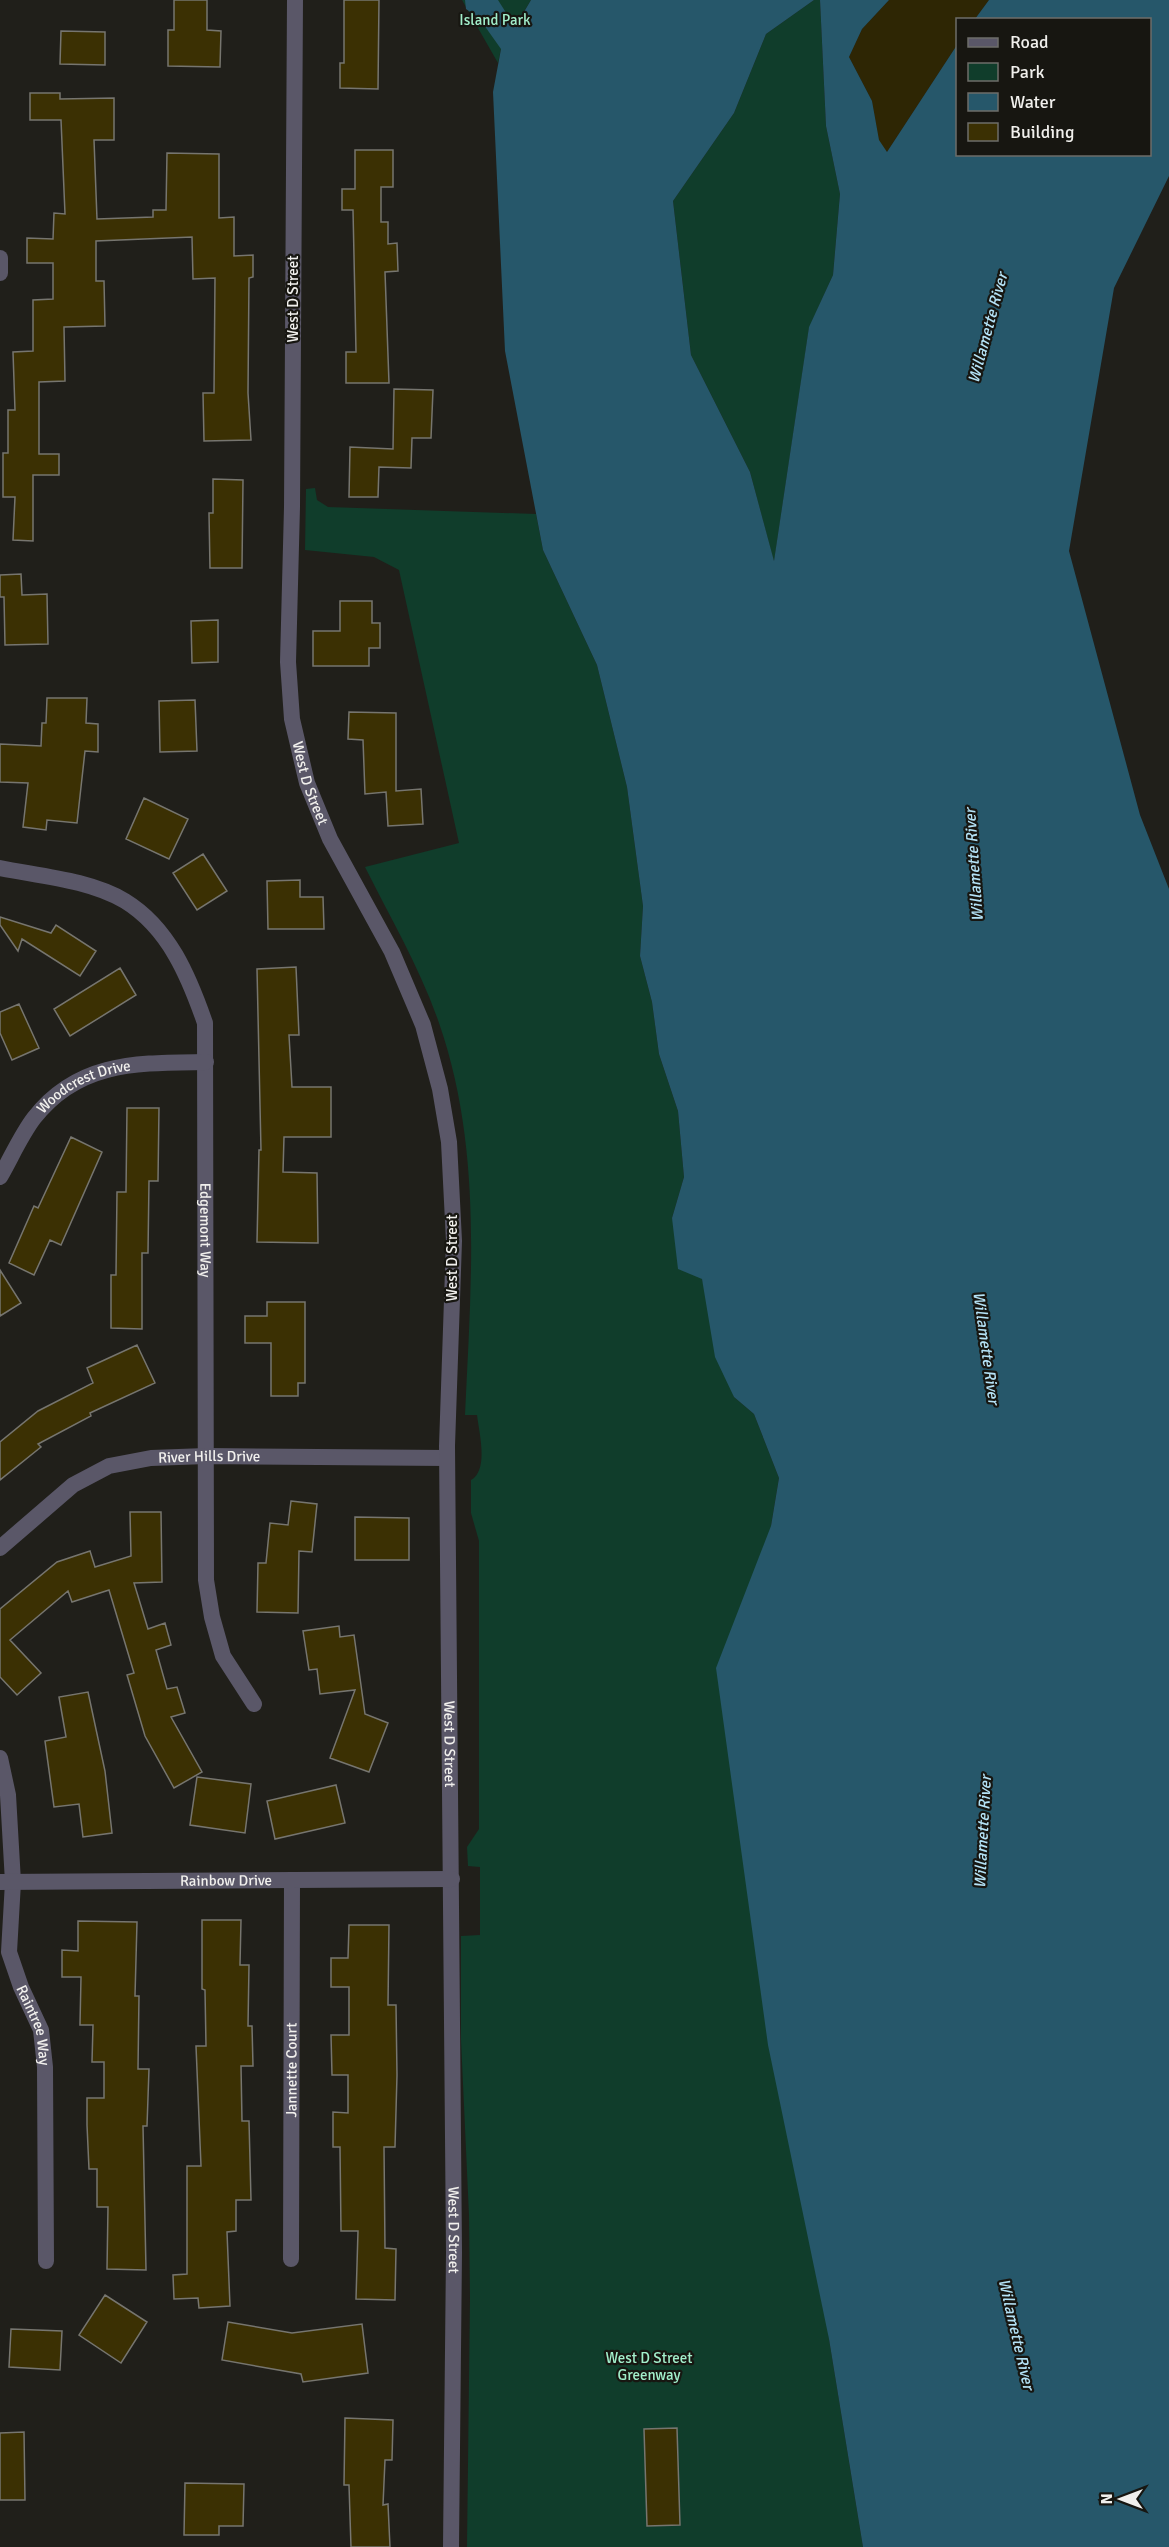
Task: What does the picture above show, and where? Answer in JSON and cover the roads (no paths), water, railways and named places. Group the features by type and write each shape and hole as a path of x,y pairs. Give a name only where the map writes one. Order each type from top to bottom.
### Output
{"street":[{"name":"West D Street","path":"295,0 292,495 288,662 292,719 311,792 330,839 392,952 423,1025 440,1089 449,1142 454,1240 447,1458 452,1879 451,2547"},
{"path":"0,258 0,273"},
{"name":"Edgemont Way","path":"0,868 93,888 125,901 161,933 189,976 205,1023 206,1580 212,1617 223,1656 254,1704"},
{"name":"Woodcrest Drive","path":"0,1178 34,1118 61,1092 98,1070 144,1063 206,1062"},
{"name":"River Hills Drive","path":"0,1548 73,1485 109,1466 151,1458 206,1456 447,1458"},
{"name":"Raintree Way","path":"0,1758 8,1795 9,1953 21,1987 41,2030 45,2067 46,2261"},
{"name":"Rainbow Drive","path":"7,1882 452,1879"},
{"name":"Jannette Court","path":"291,2259 292,1880"}],"water":[{"name":"Willamette River","path":"465,0 498,0 515,27 531,0 814,0 766,34 734,113 673,201 691,355 750,472 774,561 809,327 833,275 840,194 826,126 820,0 889,0 862,29 849,57 872,101 879,140 887,152 956,47 956,156 1151,156 1151,18 976,18 989,0 1169,0 1169,176 1114,288 1069,551 1140,815 1169,889 1169,2547 863,2547 829,2339 768,2045 716,1668 771,1526 779,1478 754,1414 734,1397 715,1357 702,1279 678,1269 672,1218 684,1177 678,1111 659,1054 652,1002 640,956 643,906 627,787 597,665 543,550 505,351 493,92 501,49 479,18 466,9"}],"park label":[{"name":"Island Park","path":"495,20"},
{"name":"West D Street Greenway","path":"649,2366"}]}
